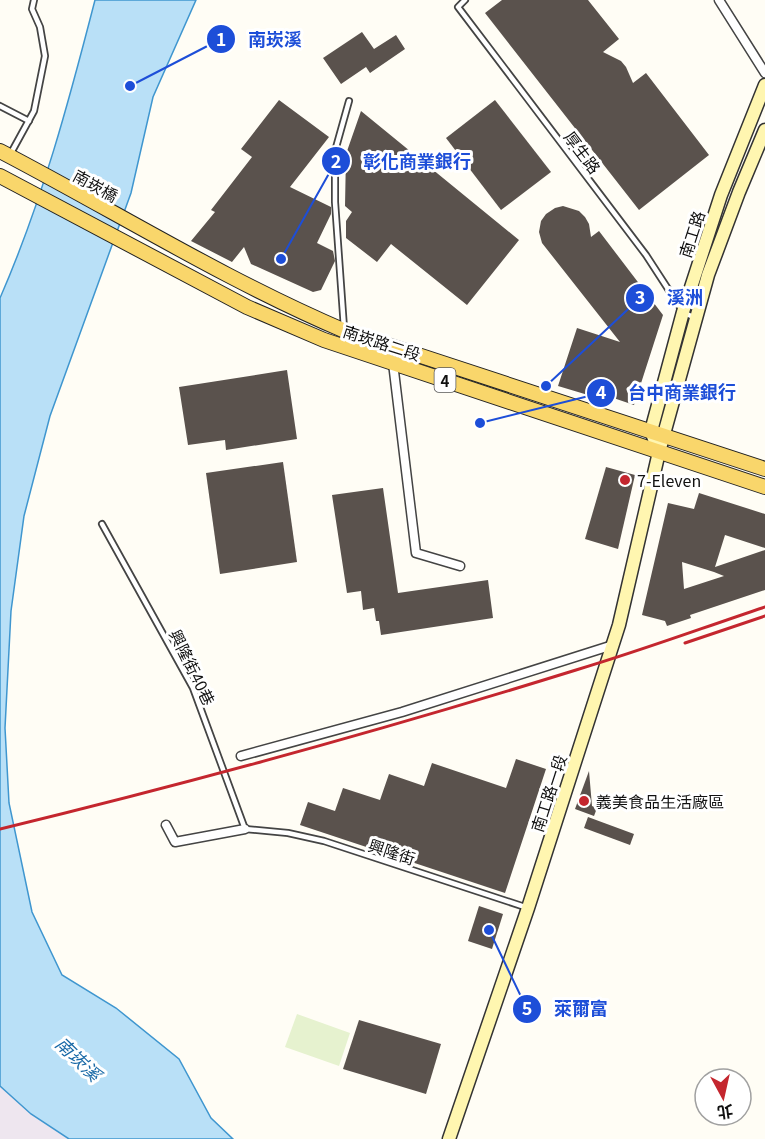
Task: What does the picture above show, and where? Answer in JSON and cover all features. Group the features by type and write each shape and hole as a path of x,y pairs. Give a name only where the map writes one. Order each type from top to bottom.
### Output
{"main road":[{"name":"南崁橋","path":"5,153 142,230"},
{"name":"南崁路二段","path":"0,176 247,307 324,340 765,487"},
{"name":"南崁路二段","path":"142,230 289,307 345,331 765,469"}],"street":[{"path":"719,0 765,73"},
{"name":"南工路","path":"659,452 657,434 683,312 721,195 765,85"},
{"name":"南工路","path":"657,434 708,275 765,130"},
{"path":"393,363 417,553 460,566"},
{"name":"南工路一段","path":"449,1139 528,908 613,645 659,452"},
{"path":"241,756 402,711 613,645"},
{"path":"166,825 175,842 245,830"}],"lane":[{"path":"5,153 34,111 45,56 40,27 32,9 34,0"},
{"name":"厚生路","path":"465,0 458,7 646,255 683,312"},
{"path":"345,331 335,202 335,152 349,101"},
{"path":"0,106 29,121"},
{"path":"683,312 695,318"},
{"name":"興隆街40巷","path":"102,524 193,688 245,830"},
{"name":"興隆街","path":"245,830 288,833 324,841 528,908"}],"shaded area":[{"path":"0,1086 31,1114 69,1139 0,1139"}],"green space":[{"path":"297,1014 350,1033 339,1066 285,1047"}],"water":[{"path":"95,0 196,0 153,97 131,193 50,416 24,516 11,611 5,728 9,803 32,912 62,975 116,1008 179,1059 211,1118 233,1139 69,1139 31,1114 0,1086 0,298 42,188"}],"building":[{"path":"502,0 588,0 619,39 603,52 621,61 633,83 646,73 709,155 639,210 485,13"},
{"path":"362,32 374,49 396,35 405,49 370,73 366,67 341,84 323,58"},
{"path":"279,100 329,137 290,187 331,207 331,214 317,243 333,251 335,261 321,290 313,292 251,264 244,247 232,262 191,241 215,212 211,210 252,157 241,149"},
{"path":"495,100 551,172 501,210 446,138"},
{"path":"361,111 519,240 467,305 391,244 377,262 346,238 346,221 352,212 345,206 346,154"},
{"path":"563,206 579,211 585,217 589,224 591,237 599,231 663,315 634,405 590,390 588,395 558,386 577,328 620,342 542,243 539,232 541,221 546,214"},
{"path":"287,370 297,439 226,450 225,440 188,445 179,387"},
{"path":"283,462 297,562 220,574 206,473"},
{"path":"606,467 635,475 618,549 585,539"},
{"path":"383,488 398,593 488,580 493,618 381,635 374,608 363,610 361,591 347,593 332,495"},
{"path":"699,493 765,514 765,548 725,535 715,567 765,550 765,590 690,615 691,618 667,626 665,621 642,615 668,503 694,509","holes":["682,562 724,576 684,589"]},
{"path":"516,759 546,769 505,893 300,825 308,802 335,811 343,788 380,800 389,774 424,786 432,763 506,788"},
{"path":"589,771 592,806 597,808 594,816 575,809"},
{"path":"588,817 634,834 630,845 584,828"},
{"path":"479,906 503,914 492,949 468,941"},
{"path":"359,1020 441,1044 426,1094 343,1069"}],"railway":[{"path":"0,829 217,774 361,734 600,663 765,607"},
{"path":"685,643 765,616"}],"place":[{"name":"南崁溪","path":"130,86"},
{"name":"彰化商業銀行","path":"281,259"},
{"name":"溪洲","path":"546,386"},
{"name":"台中商業銀行","path":"480,423"},
{"name":"7-Eleven","path":"625,480"},
{"name":"義美食品生活廠區","path":"584,801"},
{"name":"萊爾富","path":"489,930"}]}
